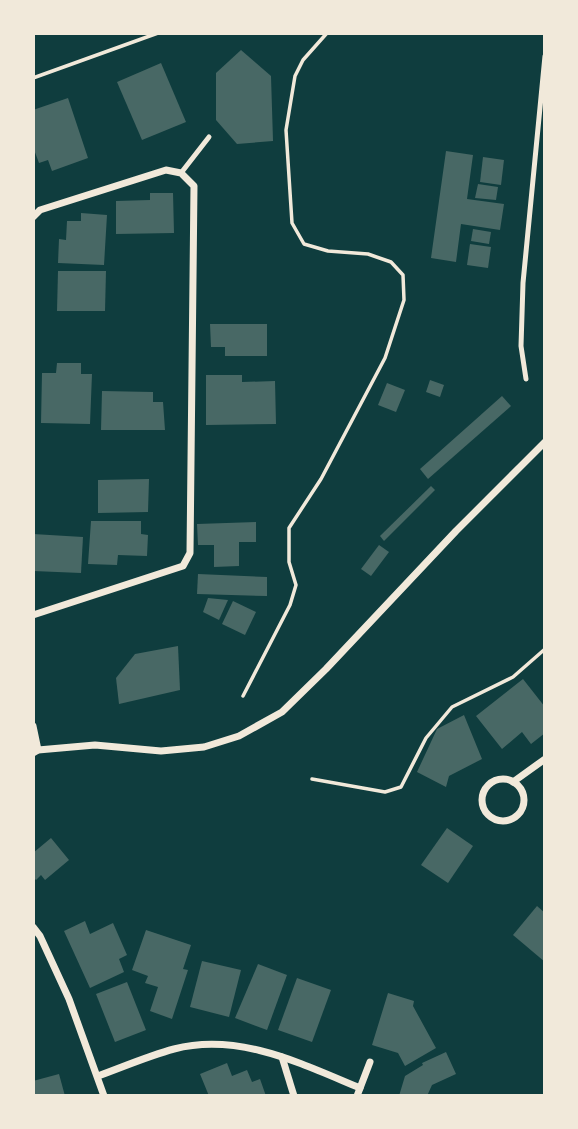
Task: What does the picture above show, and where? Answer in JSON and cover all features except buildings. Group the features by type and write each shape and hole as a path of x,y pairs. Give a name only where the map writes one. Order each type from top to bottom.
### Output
{"street":[{"path":"33,217 40,210 166,170 181,173 194,186 190,553 183,566 33,615"},
{"path":"33,726 36,751 95,745 161,751 204,747 239,736 282,712 327,669 456,531 545,442"},
{"path":"513,782 519,786 524,800 519,813 508,821 488,816 482,797 488,785 500,779 513,782 545,759"},
{"path":"33,927 69,999 104,1096"},
{"path":"98,1076 175,1049 209,1044 253,1048 282,1057 359,1092 370,1062"},
{"path":"282,1057 294,1096"}],"lane":[{"path":"526,379 521,346 523,283 545,56"},
{"path":"181,173 209,137"}],"path":[{"path":"33,78 158,33"},
{"path":"243,696 290,605 296,585 289,562 289,528 321,479 385,358 404,300 403,275 391,262 369,254 328,251 303,244 292,223 286,130 292,90 303,60 327,33"},
{"path":"313,779 385,792 401,787 426,738 452,707 513,677 545,649"}]}
